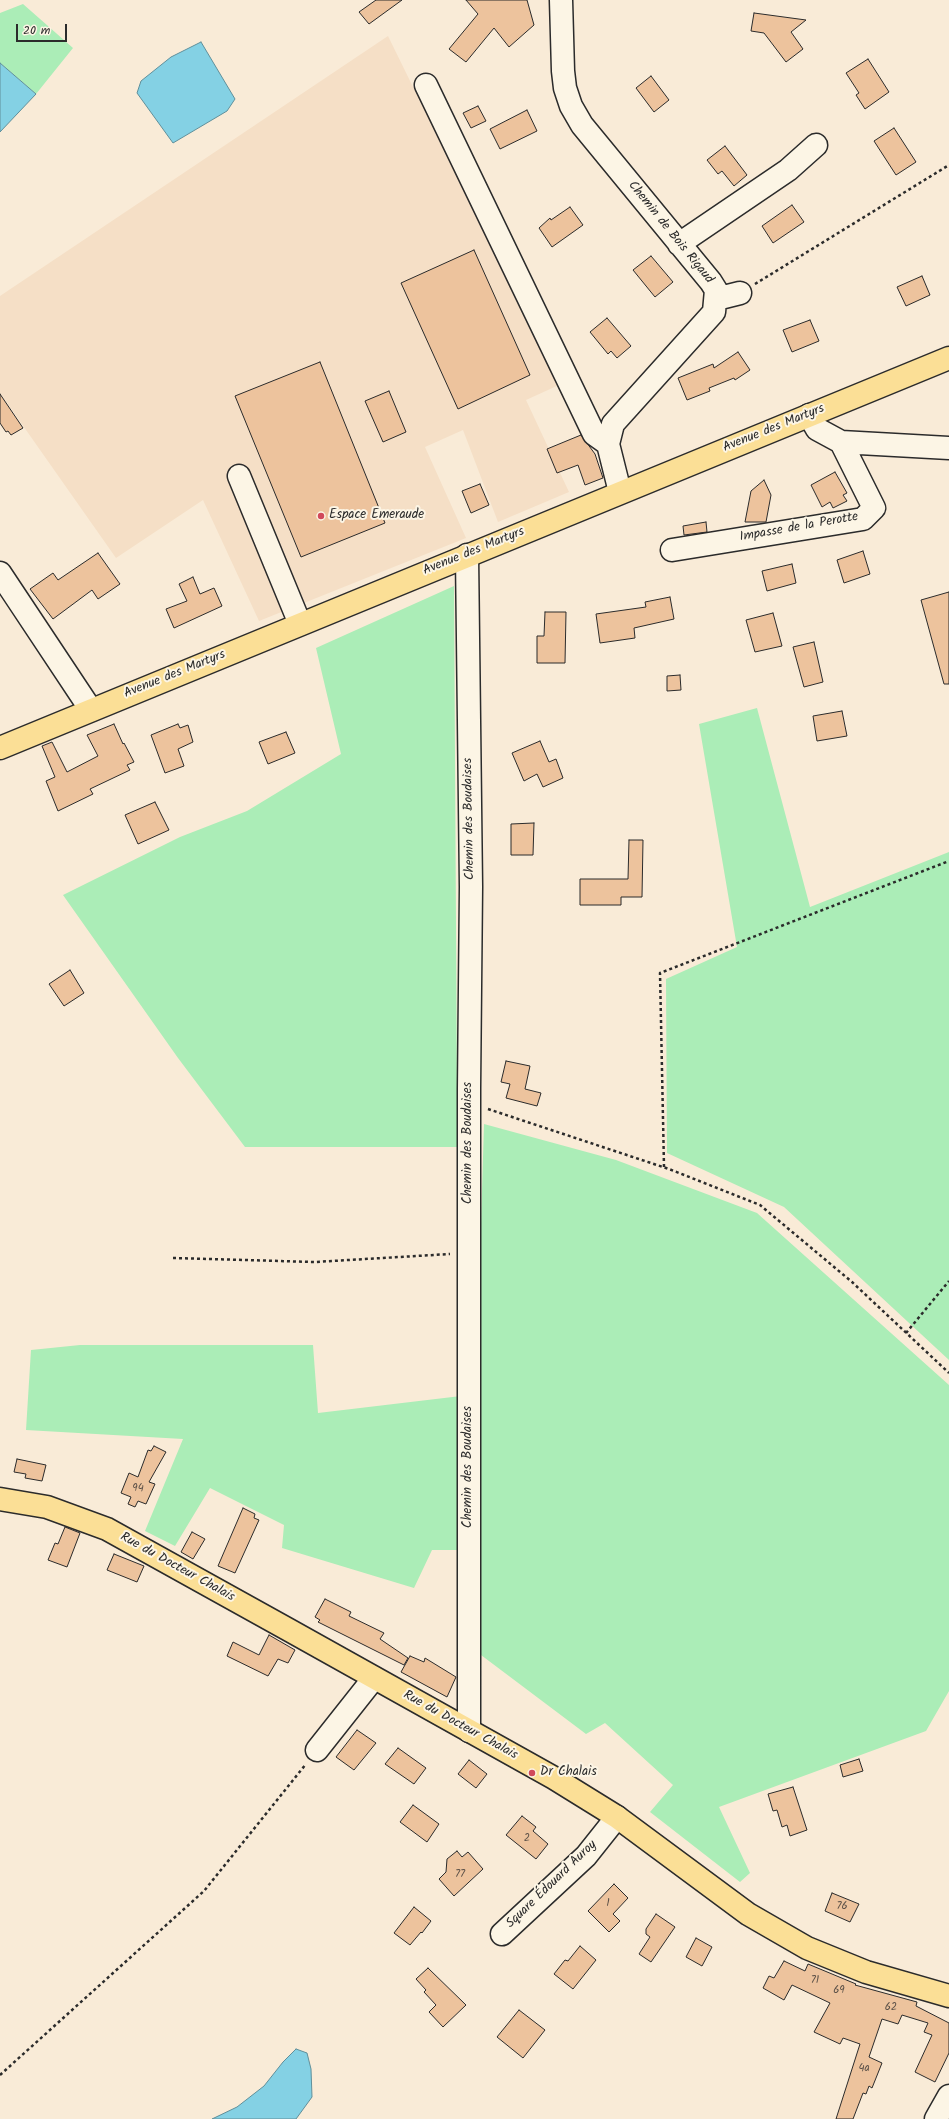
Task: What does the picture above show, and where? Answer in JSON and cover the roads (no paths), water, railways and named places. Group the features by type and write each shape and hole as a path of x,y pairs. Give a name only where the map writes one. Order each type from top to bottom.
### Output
{"main road":[{"name":"Avenue des Martyrs","path":"0,748 949,358"},
{"name":"Rue du Docteur Chalais","path":"0,1499 47,1507 107,1530 554,1778 617,1817 748,1914 807,1948 866,1972 949,1996"}],"street":[{"name":"Chemin de Bois Rigaud","path":"561,0 563,71 565,88 571,106 582,125 716,290 714,312 613,424 608,444 620,492"},
{"path":"426,85 594,434 608,444"},
{"path":"679,244 788,170 816,145"},
{"path":"716,299 740,293"},
{"path":"809,415 817,429 841,442 949,448"},
{"name":"Impasse de la Perotte","path":"672,550 863,519 874,508 841,442"},
{"path":"240,476 300,624"},
{"name":"Chemin des Boudaises","path":"467,555 471,887 469,1098 469,1731"},
{"path":"0,573 91,710"},
{"path":"317,1750 374,1678"},
{"name":"Square Édouard Auroy","path":"502,1934 586,1856 617,1817"},
{"path":"936,2119 949,2096"}],"water":[{"path":"201,42 235,99 227,111 173,143 137,93 141,81 171,57"},
{"path":"0,63 36,94 0,132"},
{"path":"296,2049 307,2053 311,2069 312,2097 296,2119 212,2119 237,2107 264,2086 283,2062"}],"place":[{"name":"Espace Emeraude","path":"321,516"},
{"name":"Dr Chalais","path":"532,1773"}]}
